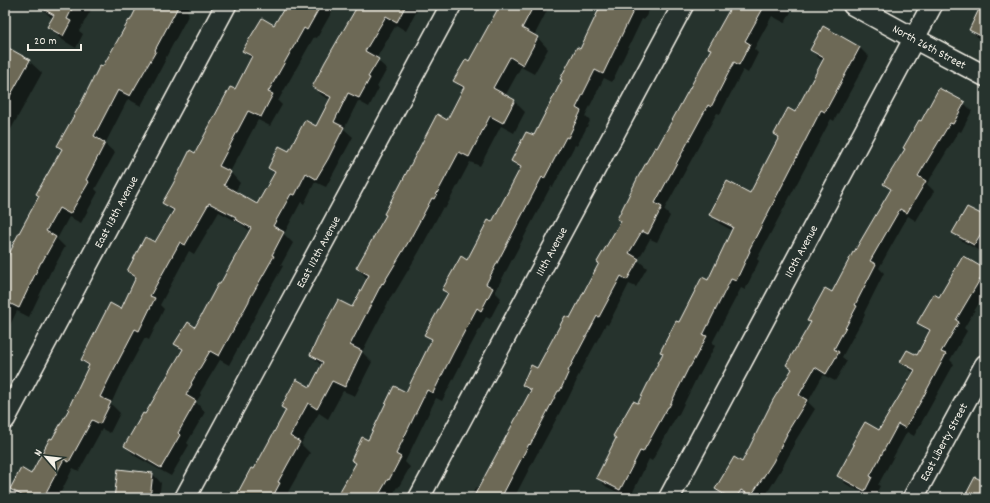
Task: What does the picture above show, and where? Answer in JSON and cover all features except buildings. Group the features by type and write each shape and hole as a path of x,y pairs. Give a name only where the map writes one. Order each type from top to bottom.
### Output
{"street":[{"name":"East 113th Avenue","path":"5,418 226,5"},
{"name":"East 112th Avenue","path":"185,498 451,5"},
{"name":"111th Avenue","path":"419,498 683,5"},
{"name":"North 26th Street","path":"853,5 985,76"},
{"name":"110th Avenue","path":"669,498 932,5"},
{"name":"East Liberty Street","path":"913,498 985,365"}]}
